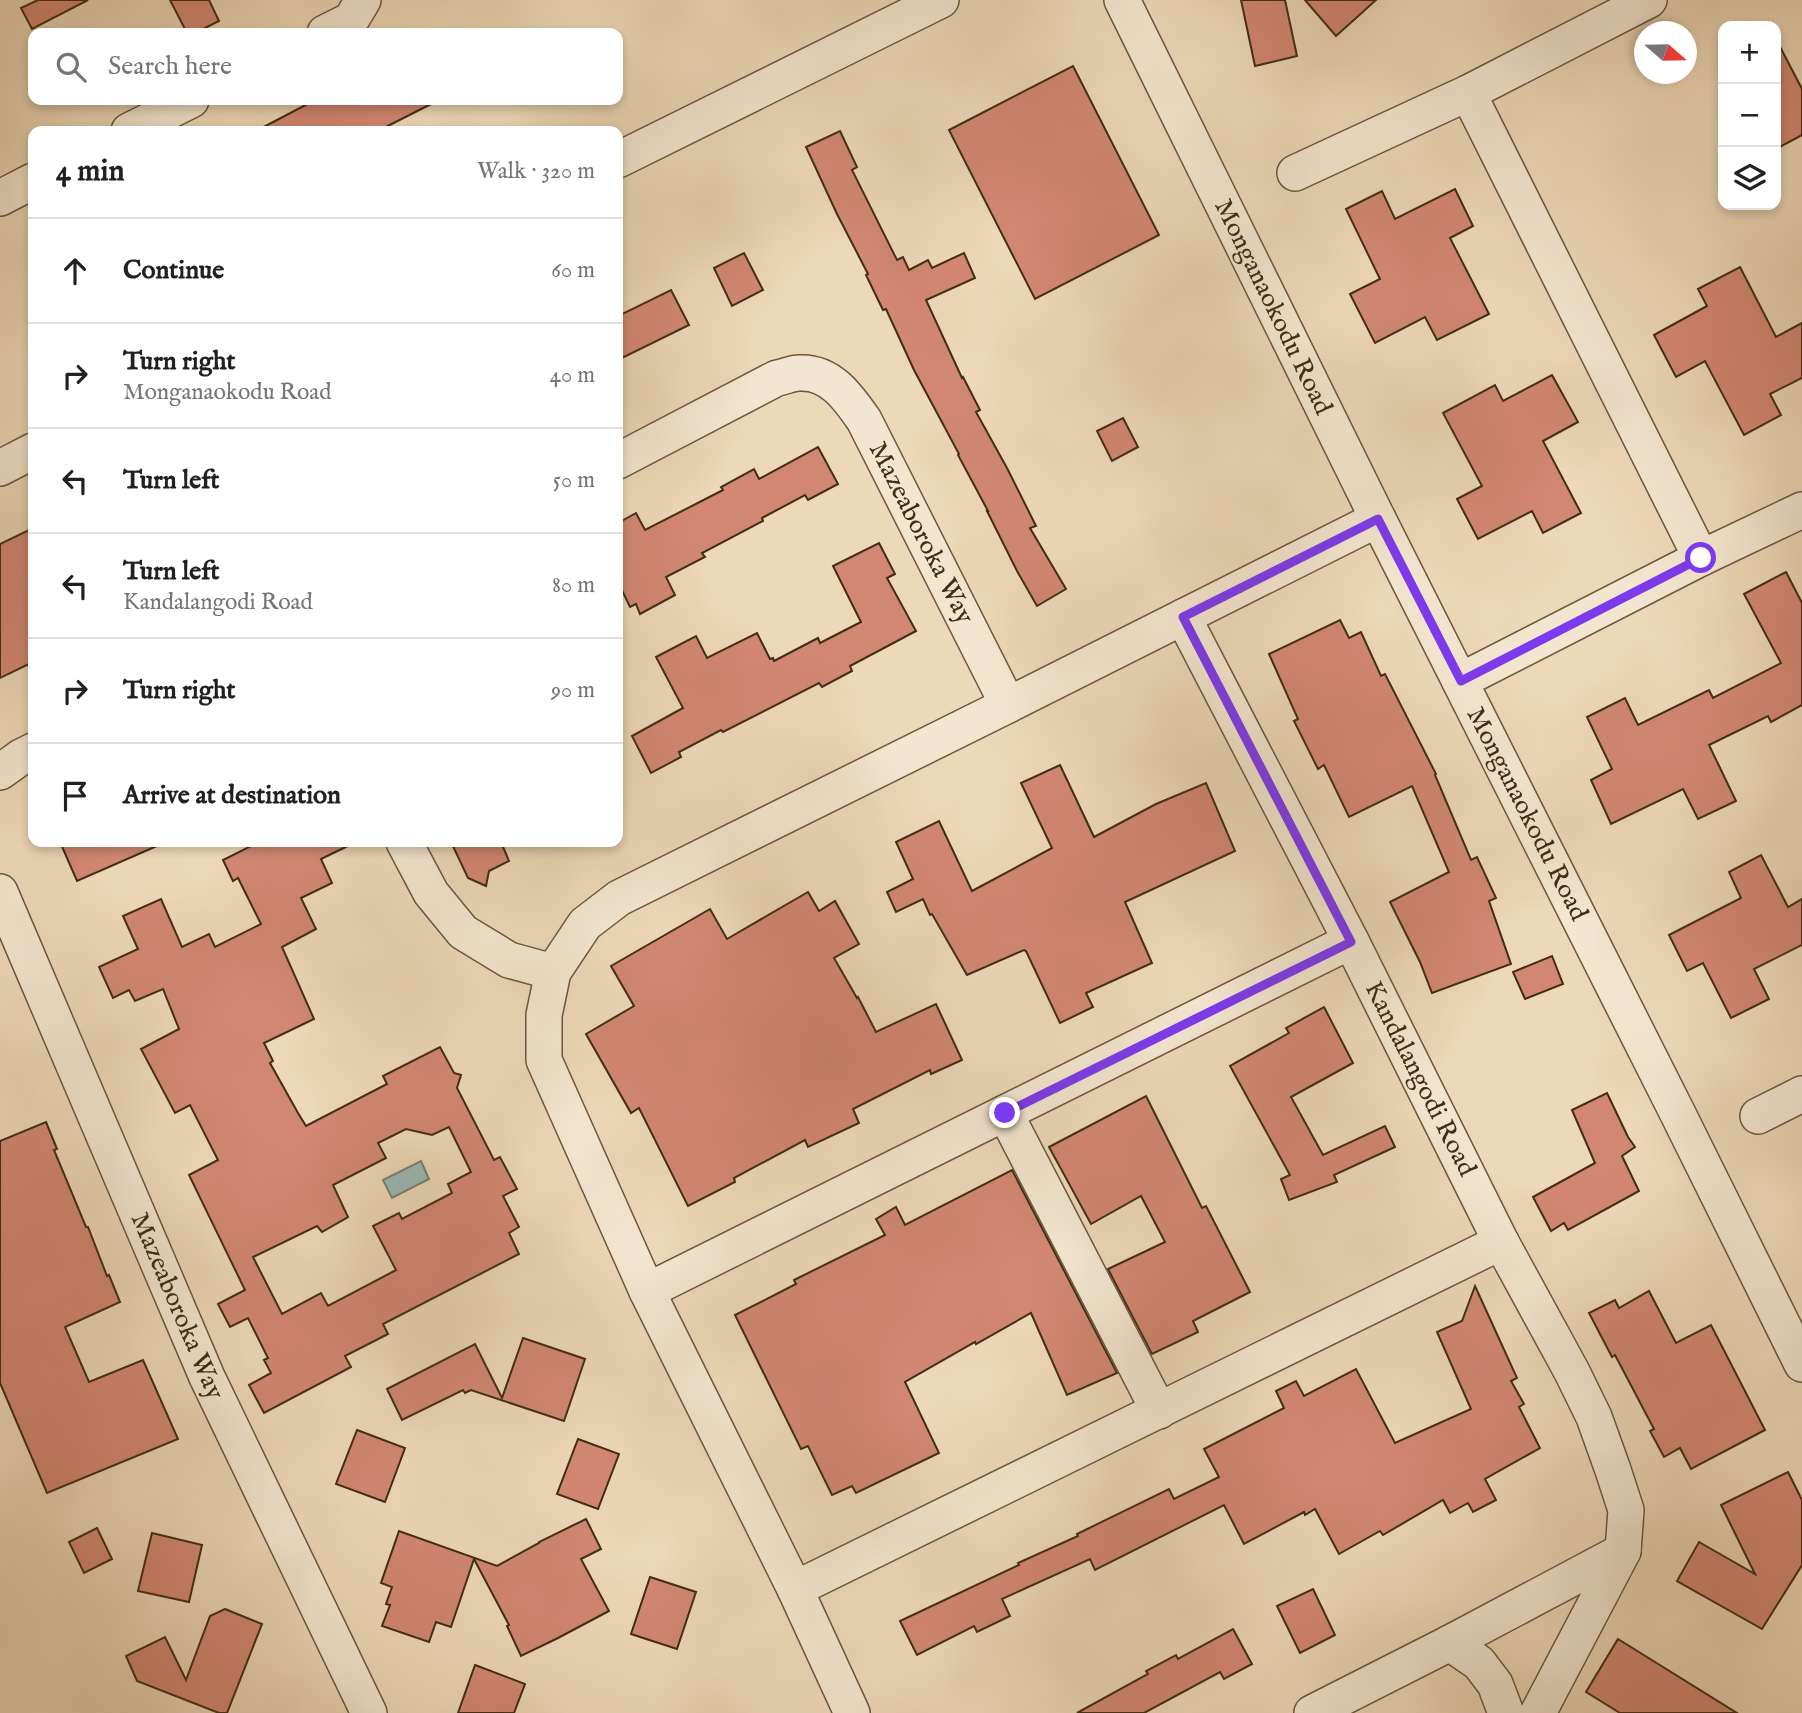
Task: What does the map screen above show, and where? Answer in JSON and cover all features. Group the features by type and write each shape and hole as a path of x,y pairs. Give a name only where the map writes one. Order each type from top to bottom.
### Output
{"street":[{"path":"335,28 351,20 363,0"},
{"path":"623,158 941,0"},
{"name":"Monganaokodu Road","path":"1122,0 1378,519 1802,1364"},
{"path":"1295,173 1468,93 1649,0"},
{"path":"1468,93 1701,558"},
{"path":"139,126 181,105"},
{"path":"0,198 28,184"},
{"name":"Mazeaboroka Way","path":"623,458 777,378 799,373 818,375 836,385 864,420 1008,705"},
{"path":"0,468 28,454"},
{"path":"1461,681 1802,509"},
{"path":"852,1713 795,1590 647,1291 544,1060 544,1015 553,972 585,924 619,898 1378,519"},
{"name":"Kandalangodi Road","path":"1183,617 1351,942 1501,1242 1594,1417 1626,1510 1623,1551"},
{"path":"0,772 28,754"},
{"path":"407,847 431,893 463,932 509,960 553,972"},
{"name":"Mazeaboroka Way","path":"0,892 207,1377 369,1713"},
{"path":"647,1291 1351,942"},
{"path":"1758,1116 1802,1094"},
{"path":"1005,1113 1159,1410"},
{"path":"795,1590 1501,1242"},
{"path":"1312,1713 1623,1551"},
{"path":"1538,1713 1623,1551"},
{"path":"1450,1643 1479,1663 1495,1684 1506,1713"}],"water":[{"path":"421,1161 429,1179 392,1198 383,1180"}],"building":[{"path":"38,0 88,0 34,28 21,8"},
{"path":"170,0 209,0 219,21 205,28 184,28"},
{"path":"1241,0 1285,0 1297,56 1255,66"},
{"path":"1305,0 1376,0 1336,36"},
{"path":"1781,49 1802,89 1802,135 1781,146"},
{"path":"1073,66 1159,235 1035,299 949,130"},
{"path":"305,105 429,105 388,126 266,126"},
{"path":"840,131 857,167 852,170 897,260 903,257 909,270 928,260 932,268 964,253 975,278 926,300 980,410 976,412 1036,526 1030,528 1066,589 1037,606 914,370 886,309 883,310 806,147"},
{"path":"1455,189 1473,226 1450,238 1489,314 1437,340 1425,317 1375,343 1350,294 1380,279 1346,209 1382,191 1395,219"},
{"path":"744,253 763,290 732,306 714,268"},
{"path":"1740,267 1776,337 1802,323 1802,378 1770,394 1781,415 1744,435 1705,361 1676,377 1654,335 1707,306 1698,289"},
{"path":"671,290 689,325 623,358 623,314"},
{"path":"1552,375 1578,422 1543,441 1581,513 1543,533 1532,511 1478,539 1457,499 1482,486 1443,413 1495,385 1503,401"},
{"path":"1123,418 1138,447 1112,461 1097,431"},
{"path":"818,447 838,484 808,500 805,495 762,518 763,521 702,553 705,557 666,577 675,595 640,614 636,604 630,607 623,592 623,520 636,513 645,530 723,490 721,487 754,469 759,479"},
{"path":"28,530 28,664 0,678 0,544"},
{"path":"879,543 895,574 887,578 916,631 850,666 852,671 822,687 819,683 679,752 681,757 651,773 632,736 683,708 656,657 696,636 707,658 757,633 770,659 773,658 774,661 818,638 820,643 861,622 833,566"},
{"path":"1786,572 1802,603 1802,705 1771,722 1768,716 1709,745 1736,801 1698,819 1683,789 1611,824 1591,780 1612,769 1587,717 1625,698 1638,725 1709,690 1713,698 1781,663 1744,594"},
{"path":"1340,620 1349,638 1361,632 1381,676 1385,674 1436,774 1471,860 1477,857 1496,898 1489,901 1511,964 1432,993 1390,902 1449,872 1412,786 1349,817 1324,765 1318,769 1294,721 1298,719 1269,654"},
{"path":"1060,765 1094,837 1156,804 1206,783 1235,851 1125,902 1152,963 1086,993 1093,1007 1060,1023 1026,951 967,975 923,899 896,912 887,892 913,879 896,842 939,821 972,891 1052,848 1021,783"},
{"path":"62,847 155,847 77,881"},
{"path":"249,847 346,847 321,859 332,883 301,898 316,929 282,947 314,1019 264,1043 273,1061 270,1063 306,1126 387,1084 383,1076 440,1047 454,1073 461,1075 457,1088 494,1160 500,1157 517,1189 503,1196 519,1227 509,1233 519,1254 383,1324 388,1334 345,1356 351,1367 264,1413 249,1385 271,1373 264,1360 268,1358 248,1318 230,1327 218,1304 245,1290 189,1175 218,1160 190,1105 175,1113 141,1049 179,1029 163,989 135,1001 129,990 113,998 99,967 138,949 123,916 161,899 182,947 209,934 215,947 261,924 238,878 233,881 223,860","holes":["449,1127 471,1172 448,1184 452,1193 402,1219 399,1213 373,1226 396,1270 328,1306 321,1293 282,1314 253,1257 317,1226 322,1232 348,1217 333,1185 386,1158 378,1143 406,1129 432,1135"]},
{"path":"453,847 503,847 509,861 489,871 486,886 468,878"},
{"path":"1761,855 1788,907 1802,899 1802,945 1754,969 1769,999 1731,1018 1703,963 1687,971 1669,935 1741,898 1729,872"},
{"path":"808,892 819,911 835,901 859,944 834,958 876,1032 936,1004 962,1060 931,1074 930,1070 853,1109 859,1123 808,1147 805,1140 734,1178 735,1182 688,1206 639,1108 631,1113 586,1034 634,1006 611,966 710,909 727,939"},
{"path":"1552,956 1563,984 1525,999 1513,972"},
{"path":"1324,1007 1353,1063 1291,1097 1323,1155 1385,1126 1395,1147 1334,1175 1337,1182 1289,1200 1281,1179 1290,1175 1230,1066 1289,1033 1286,1028"},
{"path":"1607,1093 1635,1147 1622,1156 1639,1191 1568,1230 1564,1223 1551,1231 1533,1197 1595,1163 1572,1110"},
{"path":"1146,1096 1202,1208 1206,1206 1250,1292 1193,1321 1198,1332 1152,1354 1108,1269 1165,1242 1141,1196 1091,1224 1049,1147"},
{"path":"46,1122 57,1149 54,1150 120,1302 65,1327 89,1382 143,1360 178,1439 47,1493 0,1383 0,1141"},
{"path":"1012,1170 1117,1373 1067,1395 1031,1313 905,1382 939,1453 856,1493 852,1486 832,1495 808,1446 801,1449 735,1315 796,1284 794,1280 885,1235 876,1219 896,1207 905,1225"},
{"path":"1475,1286 1517,1378 1511,1381 1524,1404 1519,1407 1540,1448 1485,1479 1496,1500 1473,1512 1468,1503 1450,1513 1443,1500 1383,1535 1380,1531 1339,1554 1315,1509 1305,1515 1304,1512 1244,1544 1224,1505 1095,1570 1090,1559 1002,1599 1010,1616 977,1632 974,1626 917,1655 900,1621 1019,1565 1018,1563 1078,1536 1077,1534 1169,1489 1174,1499 1219,1477 1204,1449 1284,1408 1276,1391 1296,1381 1304,1396 1356,1369 1395,1443 1471,1409 1437,1332 1462,1321"},
{"path":"1649,1291 1676,1343 1711,1325 1765,1430 1691,1469 1680,1448 1664,1457 1650,1431 1654,1429 1615,1355 1612,1357 1589,1313 1615,1300 1619,1308"},
{"path":"523,1338 585,1359 564,1421 471,1390 465,1393 463,1390 402,1420 387,1389 475,1344 502,1398"},
{"path":"357,1430 405,1448 385,1502 336,1484"},
{"path":"578,1439 619,1454 598,1509 557,1494"},
{"path":"1788,1472 1802,1500 1802,1565 1762,1629 1677,1581 1699,1542 1755,1574 1721,1505"},
{"path":"586,1519 601,1549 581,1559 609,1611 558,1638 521,1656 507,1626 509,1625 474,1559 451,1627 436,1622 429,1642 382,1626 390,1605 386,1604 392,1587 381,1583 399,1531 497,1566"},
{"path":"97,1528 112,1559 84,1573 69,1542"},
{"path":"152,1533 202,1545 189,1602 138,1591"},
{"path":"650,1577 696,1592 677,1649 631,1634"},
{"path":"1313,1589 1335,1635 1300,1653 1277,1606"},
{"path":"225,1609 262,1624 227,1713 219,1713 137,1681 126,1656 165,1637 186,1680 210,1616"},
{"path":"1233,1629 1252,1664 1224,1679 1220,1672 1144,1713 1077,1713 1148,1674 1146,1671 1176,1655 1178,1659"},
{"path":"1618,1639 1737,1713 1620,1713 1586,1692"},
{"path":"475,1665 525,1684 514,1713 458,1713"}],"route":[{"path":"1005,1113 1351,942 1183,617 1378,519 1461,681 1701,558"}]}
